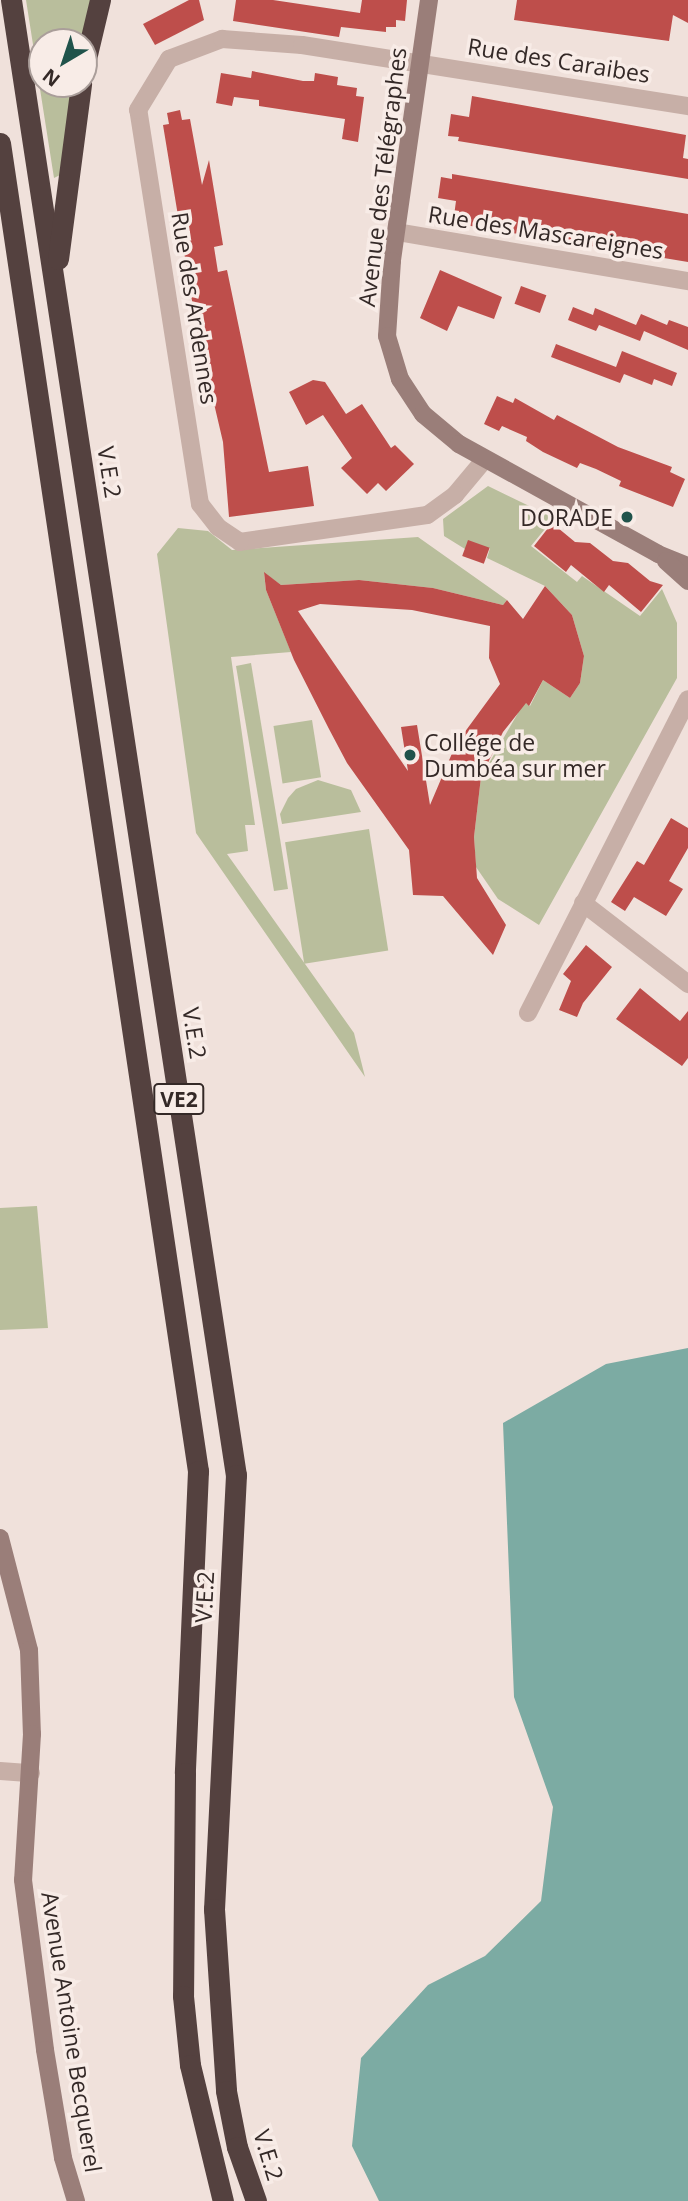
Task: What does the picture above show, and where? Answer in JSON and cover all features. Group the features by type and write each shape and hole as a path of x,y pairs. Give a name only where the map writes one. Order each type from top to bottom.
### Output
{"highway":[{"name":"V.E.2","path":"12,0 236,1475 214,1909 226,2091 237,2147 256,2201"},
{"path":"93,28 100,0"},
{"path":"55,284 79,98"},
{"name":"V.E.2","path":"0,144 198,1471 185,1773 183,1996 190,2065 223,2201"},
{"path":"0,222 22,286"}],"street":[{"name":"Avenue des Télégraphes","path":"429,0 397,232 387,336 400,379 424,414 485,459 658,554 688,566"},
{"name":"Rue des Ardennes","path":"421,63 286,43 222,39 169,59 138,110 200,504 218,527 240,542 427,515 455,495 485,459"},
{"name":"Rue des Caraibes","path":"421,63 688,106"},
{"name":"Rue des Mascareignes","path":"397,232 688,281"},
{"name":"Avenue des Télégraphes","path":"658,554 688,581"},
{"path":"528,1013 688,699"},
{"path":"583,903 688,984"},
{"name":"Avenue Antoine Becquerel","path":"0,1538 29,1650 31,1773 23,1880 45,2050 63,2158 76,2201"},
{"path":"0,1771 31,1773"}],"green space":[{"path":"26,0 92,0 84,28 30,28"},
{"path":"41,98 72,98 60,175 54,178"},
{"path":"488,486 554,518 531,546 577,582 582,576 640,616 662,589 677,623 677,678 539,925 498,899 476,867 474,837 481,777 518,713 514,709 522,700 530,706 543,680 570,698 580,683 584,656 572,615 545,586 487,558 490,548 465,549 444,536 443,519"},
{"path":"178,528 208,531 232,550 418,537 507,600 503,605 433,588 359,580 281,585 264,573 266,590 291,652 231,657 255,825 245,825 248,851 227,854 354,1033 365,1077 196,833 157,554"},
{"path":"251,663 288,889 274,891 236,666"},
{"path":"312,720 321,777 283,783 273,726"},
{"path":"318,780 351,790 361,812 282,824 280,814 288,798 296,789"},
{"path":"369,829 388,950 304,964 285,842"},
{"path":"37,1206 48,1328 0,1330 0,1208"}],"water":[{"path":"688,1348 688,2201 379,2201 352,2146 361,2058 428,1985 485,1956 541,1901 553,1807 514,1697 503,1423 606,1364"}],"building":[{"path":"189,0 199,0 204,20 155,45 143,24"},
{"path":"236,0 273,0 360,13 362,0 407,0 405,21 396,20 396,27 386,27 386,32 341,27 339,37 233,21"},
{"path":"517,0 688,0 688,23 673,15 669,41 514,20"},
{"path":"252,71 303,81 314,81 315,73 338,77 337,85 357,88 356,96 364,97 358,142 342,139 345,119 259,106 259,100 234,97 232,106 216,103 221,73 251,78"},
{"path":"472,96 686,135 683,158 688,159 688,179 458,141 459,137 448,136 451,114 469,117"},
{"path":"180,110 182,120 190,119 202,185 209,160 223,245 214,247 218,272 227,270 269,472 308,466 314,506 229,517 223,442 197,331 163,125 169,124 167,113"},
{"path":"452,174 688,214 688,262 453,223 456,201 438,198 441,177 452,179"},
{"path":"440,270 502,297 494,319 458,306 447,331 420,318"},
{"path":"521,286 546,295 540,313 515,304"},
{"path":"573,307 593,315 595,308 636,325 641,314 667,325 669,320 688,327 688,350 644,331 640,341 599,325 596,331 568,320"},
{"path":"556,344 616,367 622,351 677,373 672,386 654,379 652,385 624,374 620,383 551,357"},
{"path":"313,380 325,382 346,414 362,404 391,448 395,445 414,464 386,491 378,483 367,494 341,468 352,458 323,415 306,425 289,392"},
{"path":"497,396 513,403 515,398 554,420 557,415 618,447 672,467 670,472 685,479 673,507 619,486 621,481 596,469 580,463 577,468 543,452 526,441 527,437 502,426 499,431 484,424"},
{"path":"552,523 575,542 590,543 613,561 628,563 650,581 663,585 641,612 609,585 604,592 571,565 566,572 534,546"},
{"path":"468,540 490,548 484,564 462,556"},
{"name":"Collége de Dumbéa sur mer","path":"264,572 281,585 359,580 433,588 503,605 507,600 523,619 545,586 572,615 584,656 580,683 570,698 543,680 529,706 526,703 503,732 481,777 474,837 477,878 506,925 493,955 443,896 413,895 409,850 347,763 294,660 266,590","holes":["320,604 412,610 490,626 489,658 500,684 456,744 430,805 417,725 401,727 408,771 298,611"]},
{"path":"671,818 688,828 688,848 669,881 683,889 666,916 634,897 625,911 611,902 637,861 644,865"},
{"path":"586,945 612,967 583,1003 577,1017 559,1010 571,981 563,974"},
{"path":"640,988 680,1021 688,1011 688,1058 682,1066 616,1019"}],"place":[{"name":"DORADE","path":"627,517"},
{"name":"Collége de Dumbéa sur mer","path":"410,755"}]}
